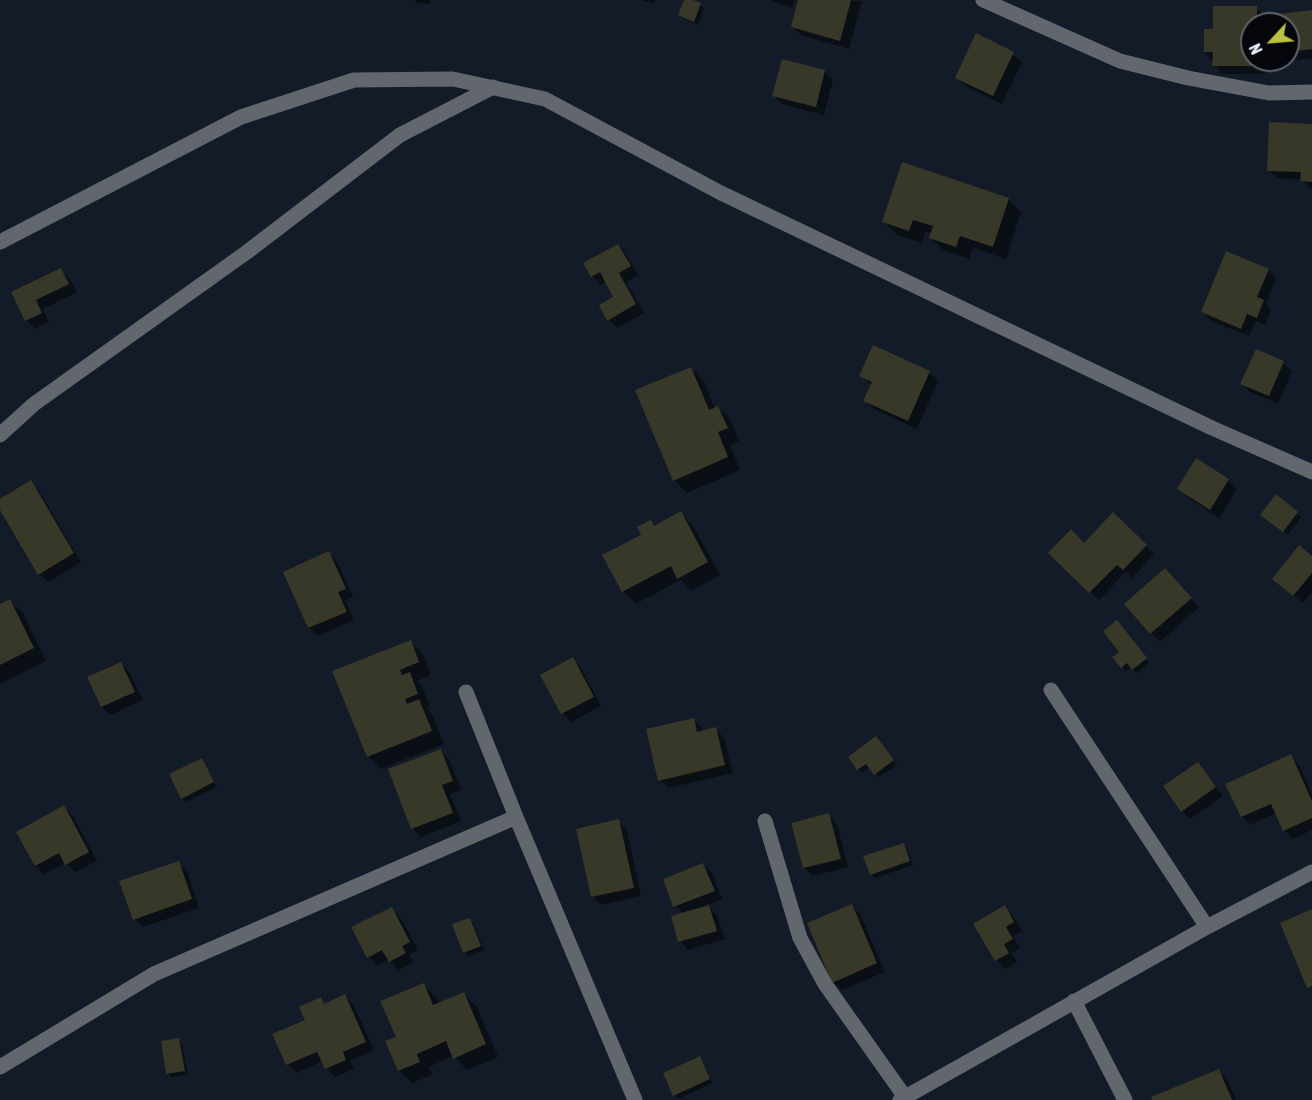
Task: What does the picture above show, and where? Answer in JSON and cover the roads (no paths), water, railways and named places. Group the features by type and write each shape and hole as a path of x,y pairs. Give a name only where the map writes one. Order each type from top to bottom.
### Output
{"street":[{"path":"983,0 1120,61 1188,78 1269,93 1312,92"},
{"path":"0,242 241,117 354,80 453,79 545,99 721,193 1212,428 1312,472"},
{"path":"0,435 34,404 247,252 400,135 493,87"},
{"path":"1051,690 1207,927"},
{"path":"466,692 635,1100"},
{"path":"0,1067 154,974 516,817"},
{"path":"765,821 801,938 825,984 902,1098 1207,927 1312,872"},
{"path":"1074,1001 1125,1100"}]}
